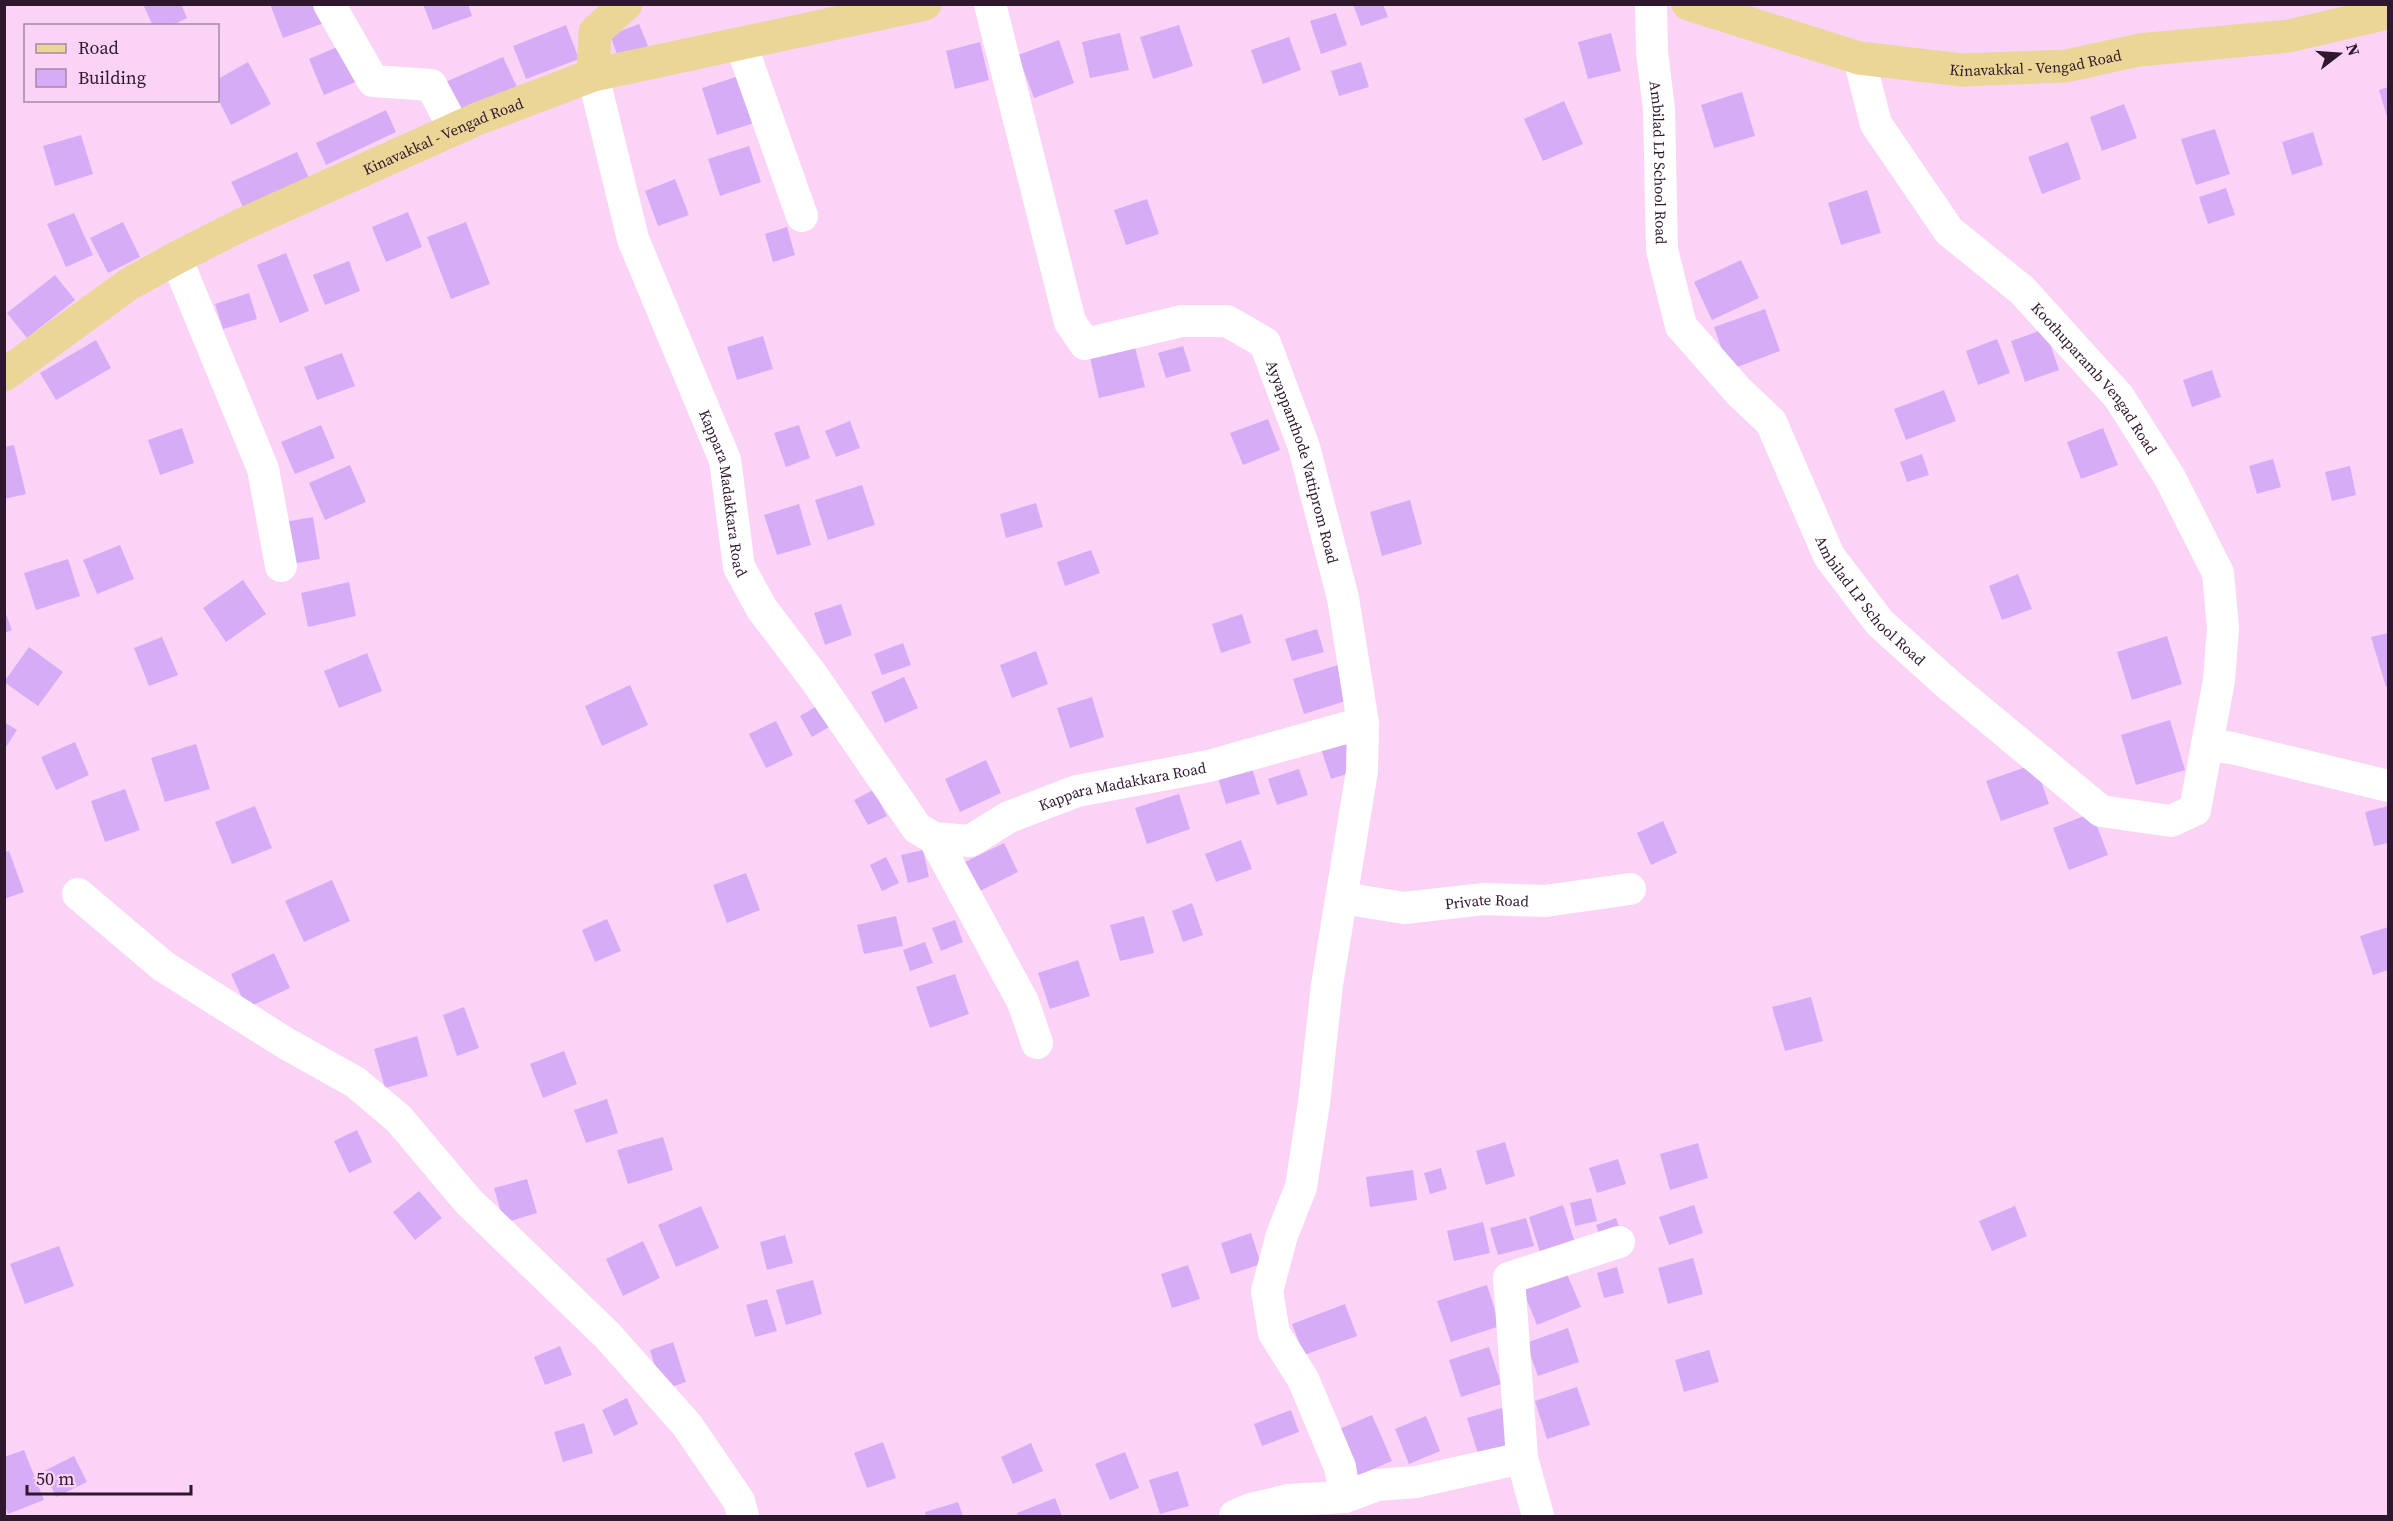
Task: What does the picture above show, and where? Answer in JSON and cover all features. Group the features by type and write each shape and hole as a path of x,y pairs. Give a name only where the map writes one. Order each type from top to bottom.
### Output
{"main road":[{"path":"593,75 595,32 626,4"},
{"name":"Kinavakkal - Vengad Road","path":"4,375 129,284 241,225 454,128 593,75 925,4"},
{"name":"Kinavakkal - Vengad Road","path":"1688,4 1859,58 1962,70 2066,66 2139,50 2289,36 2388,13"}],"street":[{"path":"329,4 373,81 384,94 431,84 454,128"},
{"name":"Ayyappanthode Vattiprom Road","path":"990,4 1070,322 1085,344 1182,321 1227,321 1265,344 1304,447 1343,598 1363,723"},
{"name":"Ambilad LP School Road","path":"1651,4 1652,52 1659,109 1662,249 1681,326 1739,392 1772,422 1829,556 1880,623 1950,686 2101,811 2170,821 2196,810 2207,745"},
{"path":"741,44 802,216"},
{"name":"Koothuparamb Vengad Road","path":"1859,58 1876,124 1949,231 2022,291 2119,397 2170,478 2218,573 2223,628 2219,680 2207,745"},
{"name":"Kappara Madakkara Road","path":"593,75 633,239 725,460 739,567 762,609 815,679 917,828 934,838 970,841 1009,817 1077,791 1209,766 1363,723"},
{"path":"177,258 263,469 281,566"},
{"path":"1345,1497 1340,1467 1303,1379 1274,1333 1267,1291 1282,1235 1301,1187 1314,1103 1327,985 1362,771 1363,723"},
{"path":"2207,745 2232,748 2388,786"},
{"path":"934,838 1023,1002 1037,1043"},
{"name":"Private Road","path":"1342,898 1404,908 1484,899 1545,901 1630,889"},
{"path":"78,894 163,966 287,1044 355,1082 399,1119 468,1201 608,1336 687,1425 739,1501 743,1516"},
{"path":"1538,1516 1522,1458 1509,1278 1619,1242"},
{"path":"1235,1516 1251,1509 1288,1500 1345,1497 1377,1485 1416,1482 1522,1458"}],"building":[{"path":"143,4 181,4 187,18 175,24 152,24"},
{"path":"270,4 318,4 324,23 283,38"},
{"path":"423,4 468,4 472,16 433,30"},
{"path":"1353,4 1383,4 1388,17 1361,26"},
{"path":"1336,13 1347,45 1321,54 1310,21"},
{"path":"639,24 648,46 618,57 610,35"},
{"path":"566,25 579,59 526,79 513,46"},
{"path":"1179,25 1193,66 1153,79 1140,37"},
{"path":"1120,33 1129,70 1090,78 1082,42"},
{"path":"1611,33 1621,71 1588,79 1578,42"},
{"path":"1289,37 1301,70 1263,84 1251,50"},
{"path":"1059,40 1074,83 1034,98 1018,55"},
{"path":"980,42 989,80 955,89 946,51"},
{"path":"342,45 358,81 324,95 309,59"},
{"path":"503,57 517,87 456,114 443,83"},
{"path":"248,62 271,104 231,125 219,101 219,78"},
{"path":"1361,62 1369,87 1339,96 1331,71"},
{"path":"739,76 754,123 717,135 702,88"},
{"path":"2388,87 2388,120 2379,90"},
{"path":"1742,92 1755,136 1714,148 1701,105"},
{"path":"1564,101 1583,144 1543,161 1524,119"},
{"path":"2124,104 2137,138 2102,151 2090,117"},
{"path":"386,110 396,132 326,165 316,143"},
{"path":"2215,129 2230,174 2196,185 2181,139"},
{"path":"2313,132 2323,165 2292,175 2282,142"},
{"path":"81,135 93,174 55,186 43,146"},
{"path":"2068,142 2081,179 2042,194 2028,157"},
{"path":"749,146 761,182 720,196 708,159"},
{"path":"297,152 309,178 244,209 231,182"},
{"path":"675,179 689,215 658,226 645,191"},
{"path":"2226,188 2235,215 2208,224 2199,197"},
{"path":"1867,190 1881,233 1841,245 1828,203"},
{"path":"1147,199 1159,234 1126,245 1114,210"},
{"path":"408,212 422,247 386,262 372,227"},
{"path":"74,213 93,255 66,267 47,224"},
{"path":"123,222 140,257 108,273 90,238"},
{"path":"466,222 490,284 451,299 427,237"},
{"path":"787,227 795,255 773,262 765,234"},
{"path":"286,253 309,311 280,323 257,265"},
{"path":"1741,260 1759,298 1712,320 1694,282"},
{"path":"349,261 360,291 325,305 313,275"},
{"path":"55,275 75,300 27,338 7,313"},
{"path":"249,293 257,319 223,329 215,304"},
{"path":"1765,309 1780,351 1729,370 1714,327"},
{"path":"2045,329 2059,370 2025,382 2011,341"},
{"path":"763,336 773,369 737,380 727,347"},
{"path":"1997,339 2010,373 1978,385 1966,351"},
{"path":"96,340 111,368 56,400 40,373"},
{"path":"1134,343 1145,387 1099,398 1089,353"},
{"path":"1183,346 1191,371 1166,378 1158,353"},
{"path":"342,353 355,386 317,400 304,367"},
{"path":"2212,370 2221,397 2192,407 2183,380"},
{"path":"1944,390 1956,421 1906,440 1894,409"},
{"path":"1268,419 1280,450 1243,465 1230,433"},
{"path":"850,421 860,448 836,457 825,431"},
{"path":"321,425 335,458 295,474 281,442"},
{"path":"799,425 810,458 786,467 774,433"},
{"path":"182,428 194,463 160,475 148,440"},
{"path":"2103,428 2118,465 2081,479 2067,442"},
{"path":"14,445 26,494 4,499 4,447"},
{"path":"1922,454 1929,475 1907,482 1900,462"},
{"path":"2273,459 2281,487 2257,494 2249,466"},
{"path":"350,465 366,502 325,520 309,483"},
{"path":"2350,466 2356,495 2332,501 2325,472"},
{"path":"862,485 875,525 828,540 815,500"},
{"path":"1410,500 1422,544 1382,556 1370,512"},
{"path":"1036,503 1043,527 1006,538 1000,514"},
{"path":"799,504 811,545 777,555 764,515"},
{"path":"313,517 320,559 292,564 285,522"},
{"path":"120,545 134,579 97,594 83,560"},
{"path":"1091,550 1100,573 1065,586 1057,562"},
{"path":"68,559 80,596 36,610 24,573"},
{"path":"2018,574 2032,609 2002,620 1989,586"},
{"path":"243,580 266,614 226,642 203,608"},
{"path":"349,582 356,616 308,627 301,593"},
{"path":"841,604 852,635 825,645 814,613"},
{"path":"4,609 12,630 4,633"},
{"path":"1242,614 1251,643 1221,653 1212,624"},
{"path":"1317,629 1324,652 1292,661 1285,639"},
{"path":"2388,633 2388,686 2386,687 2371,637"},
{"path":"2167,636 2182,684 2132,700 2117,652"},
{"path":"162,637 178,675 149,686 134,648"},
{"path":"903,643 911,665 882,675 874,654"},
{"path":"29,647 63,672 38,706 4,682"},
{"path":"1036,651 1048,684 1012,698 1000,665"},
{"path":"367,653 382,691 339,708 324,671"},
{"path":"1341,664 1352,699 1304,714 1293,679"},
{"path":"904,677 918,708 885,723 871,692"},
{"path":"630,685 648,725 602,746 585,706"},
{"path":"1092,697 1104,737 1070,748 1057,708"},
{"path":"817,706 829,727 812,737 800,716"},
{"path":"2170,720 2185,770 2136,785 2121,735"},
{"path":"776,721 793,755 766,768 749,734"},
{"path":"4,722 17,730 4,750"},
{"path":"1347,741 1356,771 1331,779 1321,749"},
{"path":"75,742 89,775 56,790 41,757"},
{"path":"196,744 210,789 165,802 151,758"},
{"path":"986,760 1001,793 960,812 945,779"},
{"path":"2035,764 2049,804 2001,821 1986,781"},
{"path":"1251,765 1260,794 1226,804 1217,775"},
{"path":"1299,769 1308,795 1277,805 1268,779"},
{"path":"125,789 140,830 105,842 91,801"},
{"path":"873,790 887,816 868,825 854,800"},
{"path":"1179,794 1190,829 1147,844 1135,808"},
{"path":"255,806 272,848 232,864 215,822"},
{"path":"2388,806 2388,843 2374,846 2365,812"},
{"path":"2092,813 2108,855 2069,870 2053,828"},
{"path":"1663,821 1677,853 1651,865 1637,833"},
{"path":"1241,840 1252,869 1216,882 1205,854"},
{"path":"1004,843 1018,872 980,891 965,862"},
{"path":"923,850 929,877 908,883 901,855"},
{"path":"9,851 24,892 4,899 4,852"},
{"path":"886,857 899,883 882,891 870,865"},
{"path":"746,873 760,910 727,923 713,885"},
{"path":"332,880 350,921 304,942 285,901"},
{"path":"1192,903 1203,935 1183,942 1172,911"},
{"path":"896,916 903,946 864,954 857,925"},
{"path":"1144,916 1154,953 1120,961 1110,925"},
{"path":"607,919 621,951 595,962 582,930"},
{"path":"955,920 963,942 941,951 932,928"},
{"path":"2388,927 2388,970 2373,975 2360,936"},
{"path":"925,942 933,963 910,971 903,950"},
{"path":"274,953 290,988 247,1008 231,974"},
{"path":"1078,960 1090,996 1050,1009 1038,973"},
{"path":"955,974 969,1014 930,1028 916,987"},
{"path":"1811,997 1823,1041 1785,1051 1772,1007"},
{"path":"464,1007 479,1048 457,1056 443,1015"},
{"path":"417,1036 428,1076 385,1088 374,1049"},
{"path":"564,1051 577,1084 543,1098 530,1064"},
{"path":"607,1099 618,1133 586,1143 574,1110"},
{"path":"357,1130 372,1162 349,1173 334,1141"},
{"path":"663,1137 673,1170 628,1184 617,1150"},
{"path":"1505,1142 1515,1176 1486,1185 1476,1151"},
{"path":"1698,1143 1708,1178 1670,1190 1660,1154"},
{"path":"1618,1159 1626,1184 1597,1193 1589,1168"},
{"path":"1441,1168 1447,1189 1430,1194 1424,1173"},
{"path":"1413,1170 1417,1200 1370,1207 1366,1177"},
{"path":"527,1179 537,1213 504,1223 494,1188"},
{"path":"419,1191 442,1218 415,1240 393,1212"},
{"path":"1591,1198 1597,1221 1575,1226 1570,1203"},
{"path":"1563,1205 1574,1240 1540,1252 1529,1217"},
{"path":"1694,1205 1703,1233 1669,1245 1659,1217"},
{"path":"701,1206 719,1248 676,1267 658,1225"},
{"path":"2015,1206 2027,1236 1992,1251 1979,1221"},
{"path":"1526,1218 1534,1246 1498,1255 1490,1228"},
{"path":"1616,1218 1623,1238 1603,1244 1596,1225"},
{"path":"1483,1222 1490,1253 1454,1261 1447,1231"},
{"path":"1251,1233 1261,1264 1231,1274 1221,1243"},
{"path":"785,1235 793,1263 767,1270 760,1242"},
{"path":"643,1241 660,1278 623,1296 606,1259"},
{"path":"59,1246 74,1286 25,1304 10,1264"},
{"path":"1693,1258 1703,1294 1668,1304 1658,1268"},
{"path":"1188,1265 1200,1299 1172,1308 1161,1274"},
{"path":"1564,1267 1581,1307 1537,1325 1521,1286"},
{"path":"1617,1267 1624,1293 1604,1298 1597,1273"},
{"path":"813,1280 822,1314 786,1325 776,1290"},
{"path":"1487,1285 1500,1326 1451,1342 1437,1301"},
{"path":"767,1299 777,1331 755,1337 746,1305"},
{"path":"1345,1304 1357,1336 1304,1355 1292,1324"},
{"path":"1568,1328 1579,1362 1538,1376 1526,1343"},
{"path":"673,1342 686,1382 662,1390 650,1350"},
{"path":"560,1346 572,1375 545,1385 534,1357"},
{"path":"1489,1347 1501,1384 1461,1397 1449,1360"},
{"path":"1709,1350 1719,1382 1684,1392 1675,1360"},
{"path":"1577,1387 1590,1425 1547,1439 1535,1401"},
{"path":"627,1398 638,1424 614,1436 602,1410"},
{"path":"1502,1408 1513,1447 1479,1457 1467,1418"},
{"path":"1291,1410 1299,1432 1262,1446 1254,1424"},
{"path":"1372,1415 1392,1461 1357,1476 1337,1430"},
{"path":"1426,1416 1440,1451 1409,1464 1395,1429"},
{"path":"584,1423 593,1453 563,1462 554,1432"},
{"path":"883,1442 896,1478 867,1488 854,1453"},
{"path":"1031,1443 1043,1471 1013,1484 1001,1457"},
{"path":"24,1450 44,1500 8,1514 4,1504 4,1457"},
{"path":"1125,1452 1139,1488 1110,1500 1095,1464"},
{"path":"74,1456 87,1482 56,1497 44,1471"},
{"path":"1178,1471 1189,1506 1160,1514 1149,1480"},
{"path":"1055,1498 1062,1516 1018,1516 1017,1513"},
{"path":"958,1502 963,1516 926,1516 925,1512"}]}
